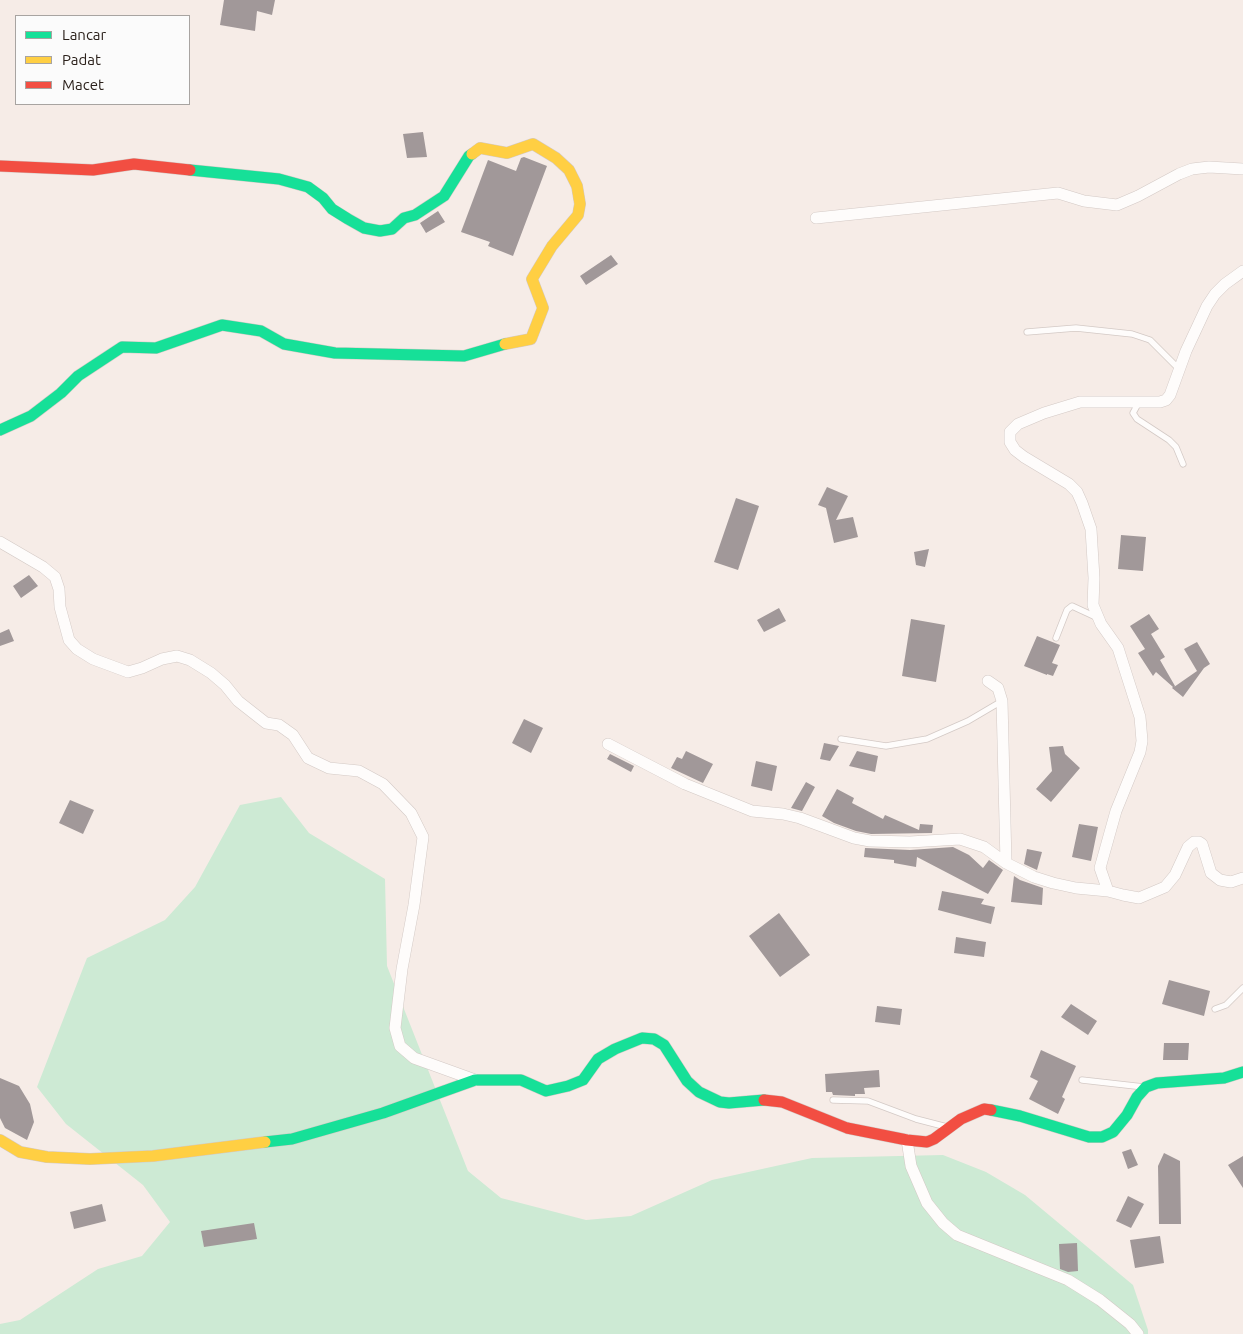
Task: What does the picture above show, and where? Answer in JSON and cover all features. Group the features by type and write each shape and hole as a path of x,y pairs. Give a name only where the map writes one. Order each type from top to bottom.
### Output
{"street":[{"path":"0,166 93,170 134,164 279,180 308,187 323,198 332,209 348,219 364,228 380,231 392,229 404,218 415,216 444,196 469,156 480,148 507,153 532,144 556,158 569,170 577,186 580,204 578,215 552,246 532,280 543,308 531,339 464,356 335,353 284,344 261,331 222,326 156,348 122,347 78,376 61,393 31,416 0,430"},
{"path":"816,218 1058,193 1084,201 1117,205 1192,169 1209,167 1243,169"},
{"path":"1108,891 1100,868 1116,811 1136,766 1142,742 1140,717 1118,648 1098,618 1093,605 1094,578 1091,528 1077,492 1070,484 1015,450 1010,442 1010,432 1018,424 1044,413 1080,402 1103,400 1160,402 1166,400 1170,395 1197,326 1215,294 1225,284 1243,272"},
{"path":"0,542 43,567 55,577 59,589 60,607 69,640 77,649 93,659 128,672 162,659 176,656 190,660 225,684 238,701 266,723 279,725 293,735 308,758 329,768 359,771 367,775 383,784 411,813 423,837 414,905 402,969 395,1028 400,1046 414,1058 475,1080"},
{"path":"988,681 998,688 1002,701 1006,864"},
{"path":"608,744 685,784 752,811 783,814 800,818 854,838 870,841 910,842 960,839 984,847 1006,864 1052,883 1076,888 1108,891 1139,898 1165,887 1175,875 1188,847 1194,842 1202,844 1211,873 1220,880 1231,882 1243,878"},
{"path":"0,1140 20,1152 47,1157 90,1159 153,1156 292,1139 383,1113 475,1080 521,1080 546,1091 568,1086 584,1080 598,1059 615,1049 642,1038 654,1039 664,1045 687,1081 699,1092 720,1102 759,1100 782,1102 847,1128 927,1142 970,1114 984,1109 1020,1116 1089,1137 1102,1137 1113,1132 1127,1115 1137,1096 1146,1087 1158,1083 1224,1078 1243,1072"},
{"path":"907,1140 911,1166 927,1203 943,1223 957,1235 1068,1280 1100,1300 1130,1324 1138,1334"}],"lane":[{"path":"1027,332 1076,328 1132,334 1150,340 1179,369"},
{"path":"1138,402 1133,413 1137,419 1169,440 1176,447 1183,464"},
{"path":"1056,638 1067,610 1072,606 1098,618"},
{"path":"840,739 886,746 927,739 968,721 1002,701"},
{"path":"1215,1009 1226,1005 1243,988"},
{"path":"1082,1080 1146,1087"},
{"path":"833,1100 868,1101 916,1119 949,1127"}],"green space":[{"path":"281,797 309,833 385,879 387,966 468,1171 501,1198 586,1220 631,1216 712,1180 812,1158 943,1155 986,1172 1025,1195 1133,1285 1148,1334 0,1334 0,1324 20,1320 98,1269 142,1256 170,1222 143,1185 66,1124 37,1087 87,958 165,920 195,887 240,805"}],"building":[{"path":"224,0 275,0 272,15 257,11 255,31 220,25"},
{"path":"423,132 427,157 407,158 403,134"},
{"path":"524,157 547,166 513,256 488,246 490,242 461,232 488,160 516,171 521,158"},
{"path":"438,211 445,222 426,233 420,223"},
{"path":"611,255 618,264 586,285 580,276"},
{"path":"827,487 848,496 836,520 853,517 858,537 834,543 826,508 818,505"},
{"path":"736,498 759,506 738,570 714,562"},
{"path":"1121,535 1146,537 1143,571 1118,569"},
{"path":"929,549 925,567 916,565 914,552"},
{"path":"29,575 38,586 21,598 13,586"},
{"path":"779,608 786,621 764,632 757,620"},
{"path":"1149,614 1159,629 1151,634 1165,657 1160,660 1174,687 1197,671 1184,649 1197,642 1210,664 1204,668 1183,697 1156,672 1153,676 1138,653 1145,649 1130,626"},
{"path":"911,619 945,625 936,682 902,676"},
{"path":"9,629 14,641 0,646 0,633"},
{"path":"1037,636 1060,645 1052,663 1058,665 1053,676 1024,666"},
{"path":"524,719 543,728 531,753 512,743"},
{"path":"824,743 839,746 830,761 820,759"},
{"path":"1063,746 1065,754 1080,768 1051,802 1036,789 1052,771 1049,747"},
{"path":"686,751 713,764 703,783 671,768 677,757 682,759"},
{"path":"857,751 878,756 875,772 849,766"},
{"path":"610,754 634,766 631,772 607,759"},
{"path":"756,761 777,766 772,791 751,786"},
{"path":"806,782 815,787 802,811 791,808"},
{"path":"837,789 854,798 852,803 883,819 885,815 919,830 920,824 933,825 932,833 871,834 834,823 822,816"},
{"path":"70,800 94,810 83,834 59,823"},
{"path":"1079,824 1098,827 1091,861 1072,857"},
{"path":"953,847 969,855 983,868 989,860 1003,870 988,894 917,857 916,867 894,863 894,860 864,857 865,848 910,850"},
{"path":"1027,849 1042,852 1037,870 1024,864"},
{"path":"1014,876 1043,888 1042,905 1011,902"},
{"path":"942,891 984,899 981,904 995,907 991,924 938,910"},
{"path":"779,913 810,955 780,977 749,936"},
{"path":"956,937 986,942 984,957 954,953"},
{"path":"1169,980 1210,991 1204,1016 1162,1004"},
{"path":"1071,1004 1097,1021 1088,1035 1061,1017"},
{"path":"877,1006 902,1009 900,1025 875,1022"},
{"path":"1164,1043 1189,1043 1188,1060 1163,1060"},
{"path":"1041,1050 1076,1066 1062,1097 1065,1099 1058,1114 1029,1099 1038,1081 1030,1077"},
{"path":"879,1070 880,1087 864,1088 865,1094 855,1094 855,1096 833,1095 832,1092 826,1092 825,1074"},
{"path":"0,1078 19,1086 30,1104 34,1122 27,1140 5,1128 0,1118"},
{"path":"1131,1149 1138,1165 1128,1169 1122,1152"},
{"path":"1164,1153 1180,1161 1181,1224 1159,1224 1158,1166"},
{"path":"1243,1156 1243,1188 1228,1165"},
{"path":"1128,1196 1144,1204 1131,1228 1116,1221"},
{"path":"102,1204 106,1221 74,1229 70,1212"},
{"path":"254,1223 257,1239 204,1247 201,1231"},
{"path":"1160,1236 1164,1263 1135,1268 1130,1240"},
{"path":"1077,1243 1078,1271 1068,1272 1060,1269 1059,1244"}],"traffic: fast":[{"path":"190,170 279,179 308,187 323,198 332,209 348,219 364,228 380,231 392,229 404,218 415,215 444,196 472,154"},
{"path":"0,430 31,416 61,393 78,376 122,347 156,348 222,325 261,331 284,344 335,353 464,356 505,344"},
{"path":"265,1142 292,1139 383,1113 475,1080 521,1080 546,1091 568,1086 583,1080 598,1059 615,1049 642,1038 654,1039 664,1045 687,1081 699,1092 720,1102 764,1100"},
{"path":"991,1110 1020,1116 1089,1137 1102,1137 1113,1132 1146,1087 1157,1083 1224,1078 1243,1072"}],"traffic: slow":[{"path":"472,154 480,148 507,153 533,144 556,158 569,170 577,186 580,204 578,215 552,246 532,279 543,308 531,339 505,344"},
{"path":"0,1140 20,1152 47,1157 90,1159 153,1156 265,1142"}],"traffic: jam":[{"path":"0,166 93,170 134,164 190,170"},
{"path":"764,1100 782,1102 847,1128 927,1142 961,1119 984,1109 991,1110"}]}
